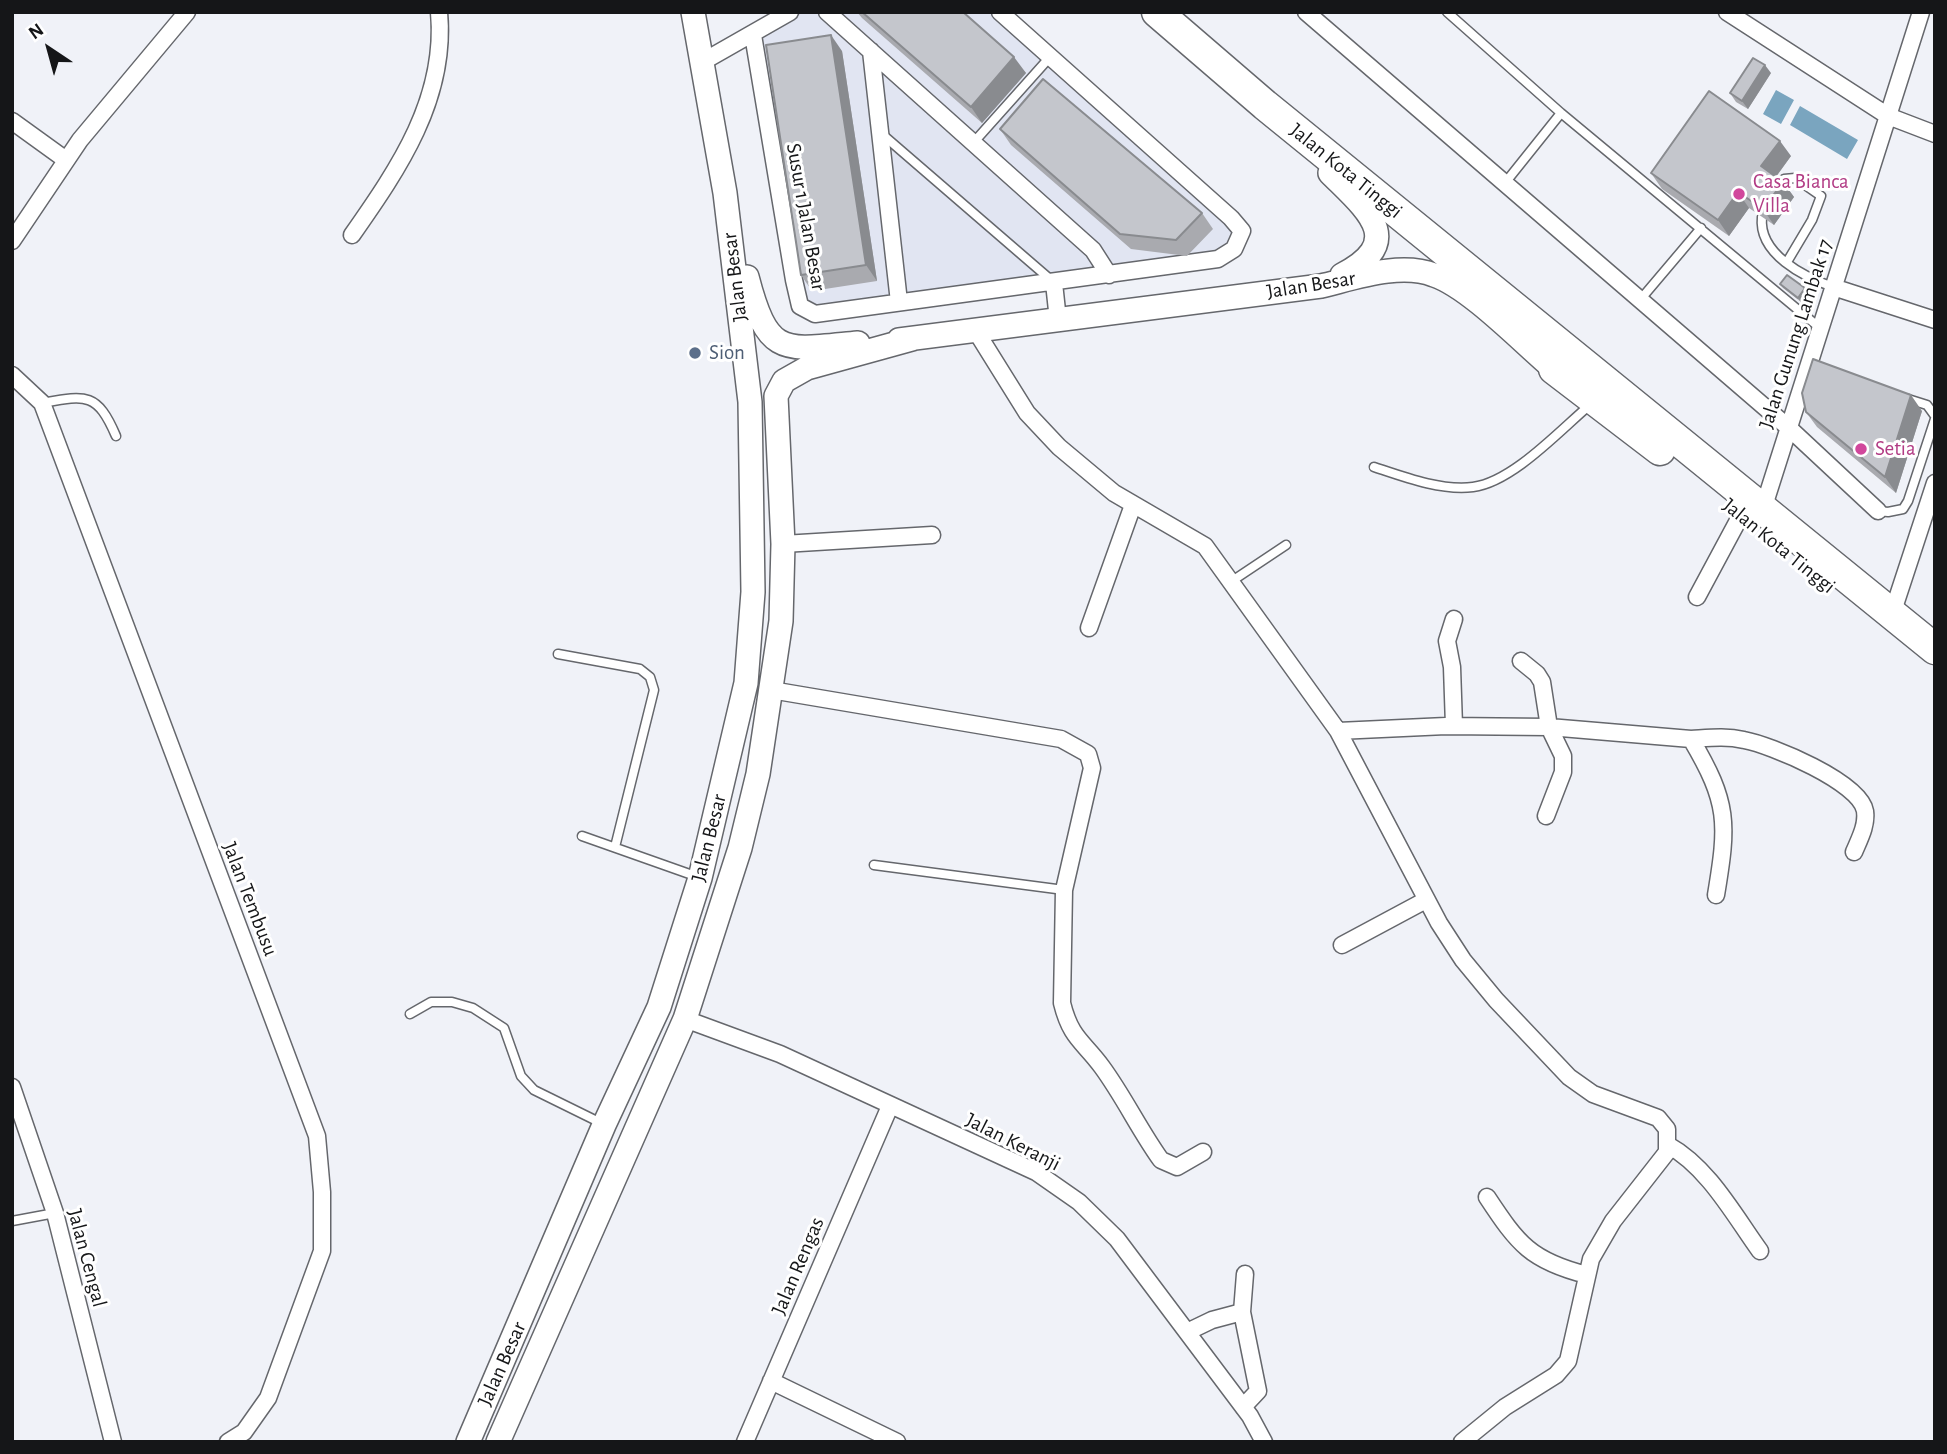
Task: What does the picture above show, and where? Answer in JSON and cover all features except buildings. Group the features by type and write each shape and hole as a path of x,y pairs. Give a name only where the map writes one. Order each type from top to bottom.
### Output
{"highway":[{"name":"Jalan Kota Tinggi","path":"1157,12 1265,105 1539,326 1935,673"},
{"name":"Jalan Kota Tinggi","path":"1554,369 1752,512"},
{"path":"1752,512 1892,614 1935,649"}],"main road":[{"name":"Jalan Besar","path":"468,1442 604,1125 659,1007 700,878 746,683 753,592 750,402 725,193 694,12"},
{"path":"1265,105 1363,207 1377,230 1378,243 1360,266 1321,286"},
{"name":"Jalan Besar","path":"725,193 757,312 775,340 798,348 912,339"},
{"name":"Jalan Besar","path":"499,1442 685,1019 740,848 758,774 781,621 783,544 776,418 779,389 784,381 807,368 912,339 974,328 1058,320 1321,286 1375,274 1407,272 1434,275 1463,292 1554,369"}],"street":[{"path":"12,241 66,160 159,41 187,12"},
{"path":"352,235 395,173 429,105 441,37 439,12"},
{"path":"704,61 790,12"},
{"path":"827,12 1093,250 1109,275"},
{"path":"871,51 899,302 1217,259 1234,249 1242,231 1231,218 1000,12"},
{"path":"1306,12 1789,428 1878,511"},
{"path":"1727,12 1888,116 1935,134"},
{"name":"Jalan Gunung Lambak 17","path":"1698,597 1752,512 1815,367 1820,328 1921,12"},
{"name":"Susur 1 Jalan Besar","path":"753,35 800,306 815,314 899,302"},
{"path":"12,121 66,160"},
{"path":"1054,283 1058,320"},
{"path":"1833,287 1935,320"},
{"path":"974,328 1027,413 1059,447 1133,505 1205,546 1338,731 1426,900 1463,960 1569,1077 1593,1094 1658,1118 1667,1129 1667,1152 1599,1240 1587,1275 1568,1361 1556,1375 1505,1407 1462,1442"},
{"name":"Jalan Tembusu","path":"12,375 42,404 317,1136 323,1192 322,1251 268,1398 244,1432 228,1442"},
{"path":"1892,614 1935,483"},
{"path":"1089,628 1133,505"},
{"path":"783,544 932,535"},
{"path":"1454,619 1447,641 1452,667 1454,726"},
{"path":"1521,661 1537,674 1542,682 1549,727 1563,756 1563,772 1546,816"},
{"path":"771,690 1061,740 1088,754 1092,768 1063,890 1062,1003 1074,1037 1101,1066 1161,1160 1177,1167 1203,1152"},
{"path":"1338,731 1454,726 1549,727 1691,739 1722,737 1747,740 1841,779 1855,792 1865,808 1865,825 1854,852"},
{"path":"1691,739 1715,785 1726,828 1716,895"},
{"path":"1342,945 1426,900"},
{"name":"Jalan Keranji","path":"685,1019 780,1055 1036,1172 1079,1202 1117,1239 1242,1406 1264,1442"},
{"name":"Jalan Cengal","path":"12,1087 55,1213 113,1442"},
{"name":"Jalan Rengas","path":"745,1442 890,1106"},
{"path":"1668,1145 1681,1153 1711,1184 1760,1251"},
{"path":"1487,1197 1506,1226 1540,1260 1587,1275"},
{"path":"1242,1406 1258,1391 1242,1312 1245,1274"},
{"path":"1187,1332 1212,1320 1242,1312"},
{"path":"771,1381 897,1442"}],"lane":[{"path":"1447,12 1562,113 1820,328"},
{"path":"974,142 1050,57"},
{"path":"1505,183 1562,113"},
{"path":"880,134 1054,283"},
{"path":"1778,187 1784,179 1795,178 1821,196 1812,220 1787,262"},
{"path":"1762,217 1763,237 1787,262 1814,281 1833,287"},
{"path":"1640,300 1701,228"},
{"path":"42,404 82,396 96,403 106,413 116,436"},
{"path":"1878,511 1903,509 1935,417 1927,405 1901,396"},
{"path":"1374,467 1432,484 1474,487 1516,467 1595,400"},
{"path":"1232,581 1286,545"},
{"path":"558,654 640,669 650,677 654,690 615,847"},
{"path":"582,836 700,878"},
{"path":"874,865 1063,890"},
{"path":"410,1014 431,1002 452,1002 473,1008 504,1028 521,1076 534,1090 604,1125"},
{"path":"12,1221 55,1213"}],"shaded area":[{"path":"777,12 1012,12 1236,212 1239,252 795,309 745,32"}],"water":[{"path":"1776,90 1794,100 1781,124 1763,114"},
{"path":"1800,106 1858,140 1847,159 1790,125"}],"place":[{"name":"Casa Bianca Villa","path":"1739,194"},
{"name":"Sion","path":"695,353"},
{"name":"Setia","path":"1861,449"}]}
